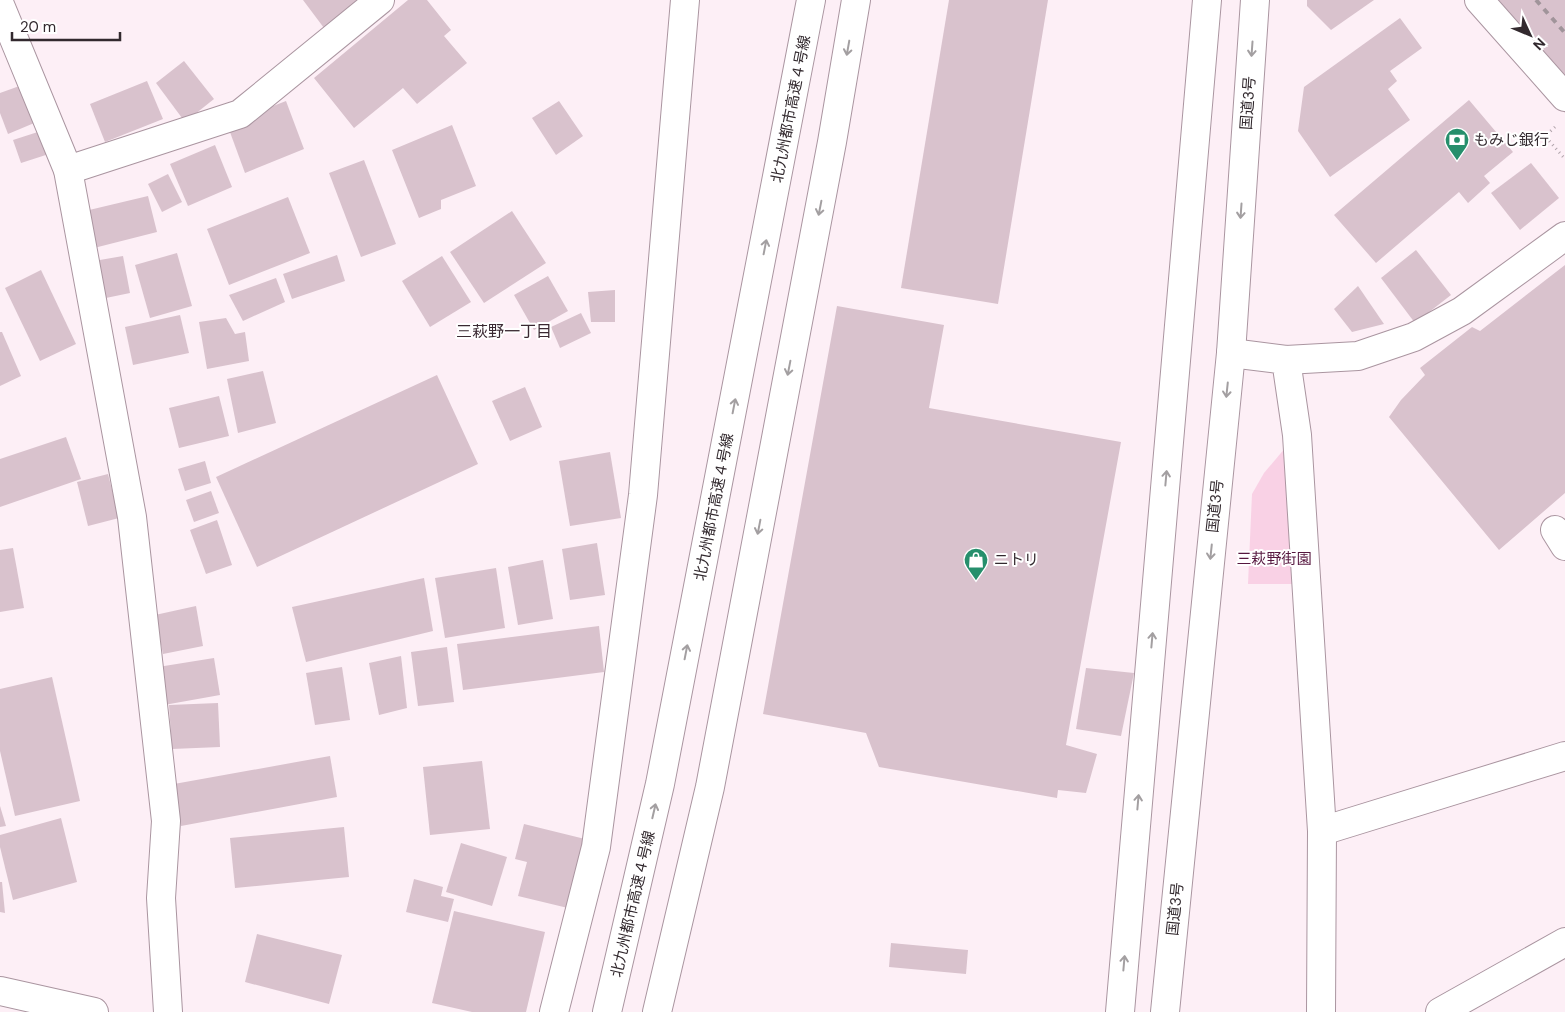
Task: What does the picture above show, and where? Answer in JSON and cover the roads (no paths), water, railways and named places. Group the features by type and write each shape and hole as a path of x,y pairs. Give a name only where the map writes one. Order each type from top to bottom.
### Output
{"main road":[{"path":"68,170 240,114 380,0"},
{"path":"554,1012 596,847 643,495 685,0"},
{"name":"北九州都市高速４号線","path":"607,1012 660,784 811,0"},
{"path":"657,1012 710,787 830,152 856,0"},
{"path":"1120,1012 1207,0"},
{"name":"国道3号","path":"1165,1012 1231,353 1255,0"},
{"path":"1479,0 1565,97"},
{"path":"0,5 68,170 132,517 166,821 161,898 168,1012"},
{"path":"1231,353 1286,360 1358,356 1414,337 1462,311 1565,236"},
{"path":"1286,360 1297,434 1322,831 1320,1012"},
{"path":"1322,831 1565,756"},
{"path":"1440,1012 1565,942"},
{"path":"0,991 94,1012"}],"railway":[{"path":"1536,0 1565,33"}],"place":[{"name":"もみじ銀行","path":"1457,161"},
{"name":"ニトリ","path":"976,581"}],"district":[{"name":"三萩野一丁目","path":"504,331"}],"park label":[{"name":"三萩野街園","path":"1274,559"}]}
